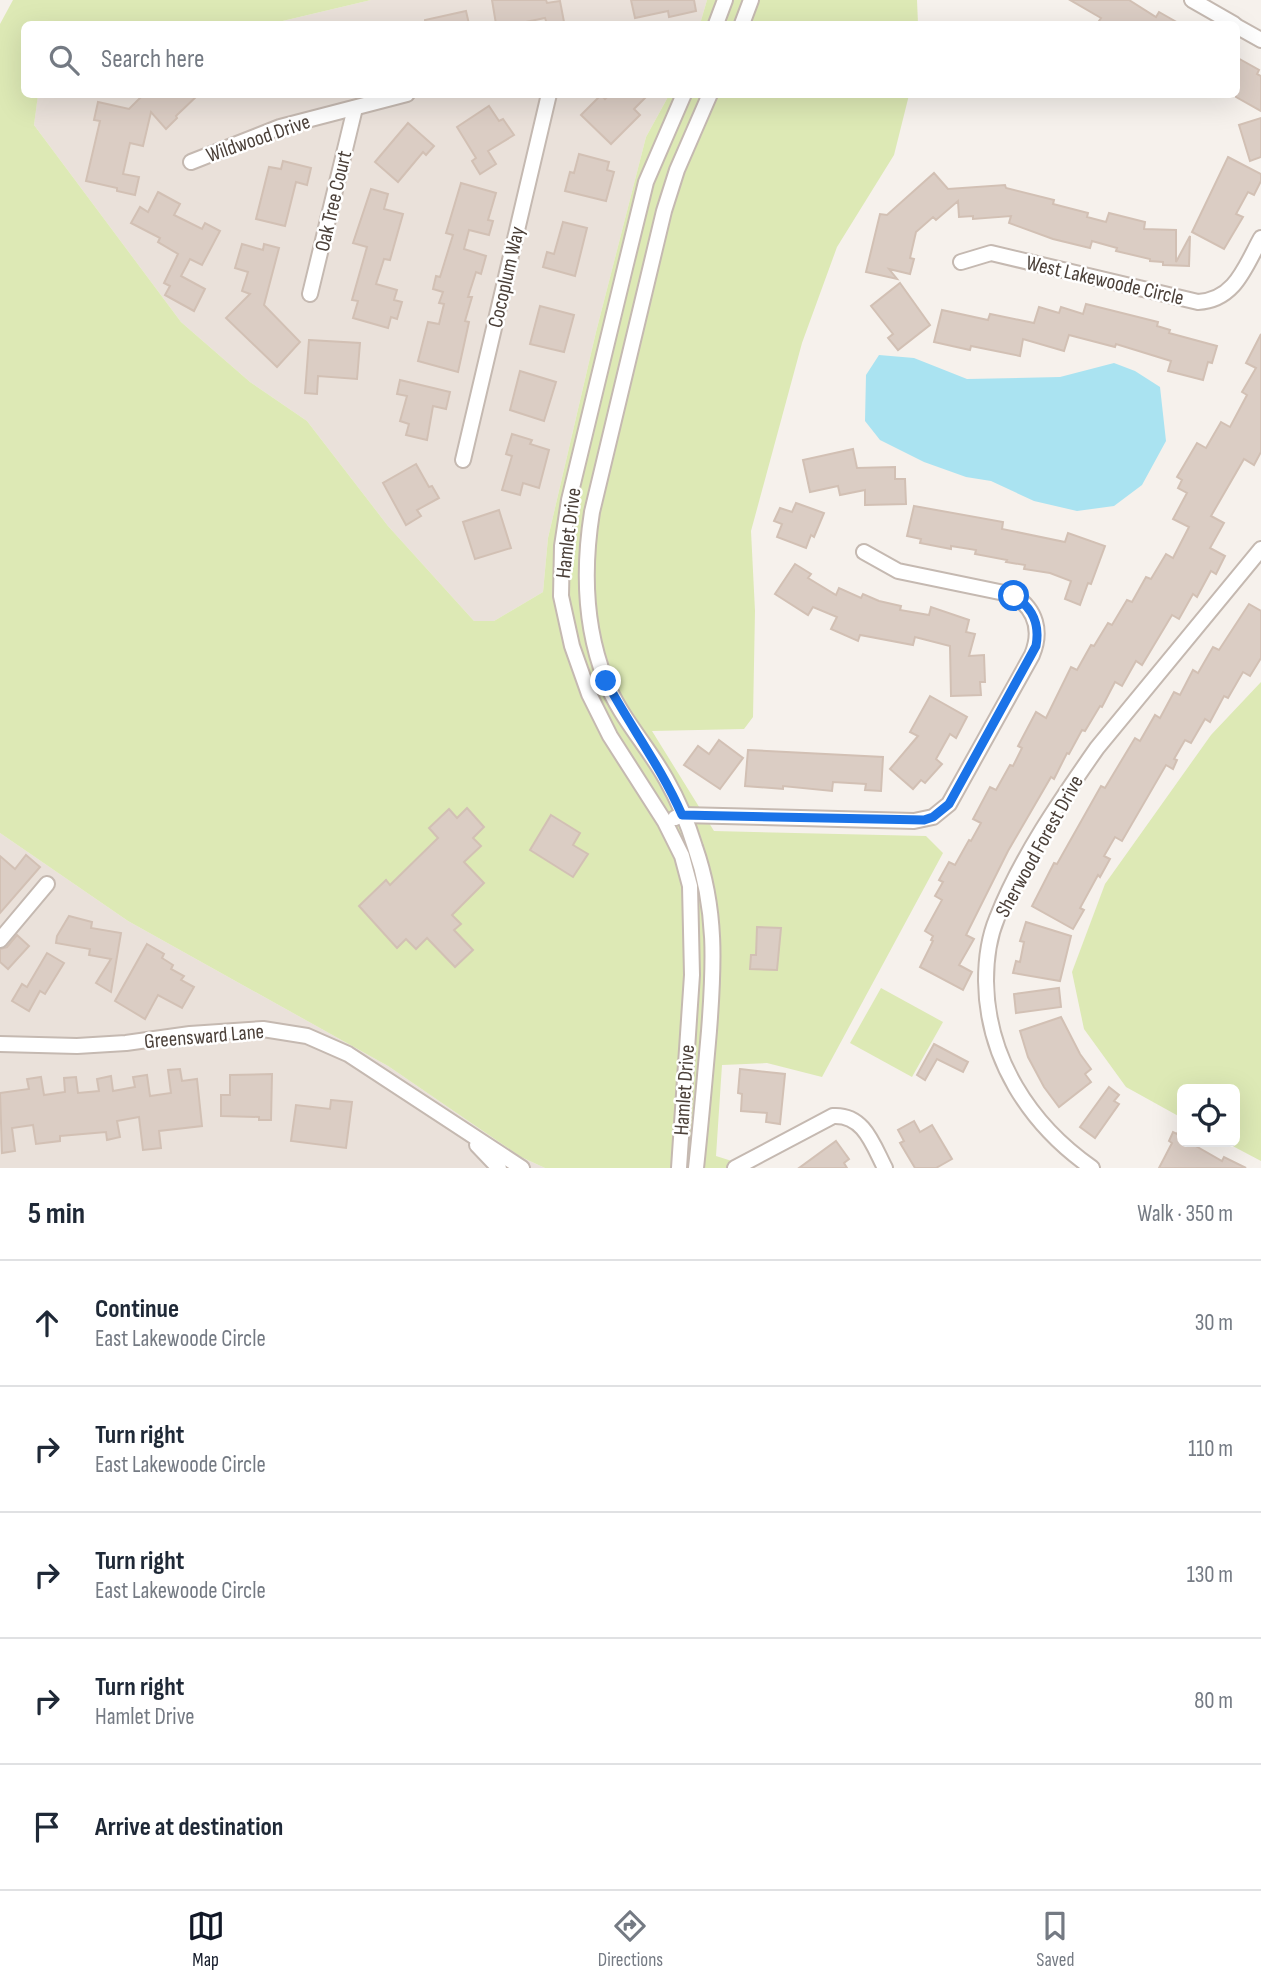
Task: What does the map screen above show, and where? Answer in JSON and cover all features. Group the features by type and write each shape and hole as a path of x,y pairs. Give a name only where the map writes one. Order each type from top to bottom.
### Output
{"street":[{"path":"717,21 725,0"},
{"path":"743,21 751,0"},
{"path":"1192,0 1228,21"},
{"path":"1240,28 1261,40"},
{"name":"Wildwood Drive","path":"191,162 280,127 392,98"},
{"name":"Cocoplum Way","path":"463,460 549,98"},
{"name":"Hamlet Drive","path":"679,1168 692,975 690,886 682,856 665,822 616,746 589,694 572,646 561,596 562,546 569,500 646,182 682,98"},
{"name":"Hamlet Drive","path":"696,1168 712,985 713,933 705,883 695,846 666,779 625,717 606,681 592,638 586,593 586,550 592,512 664,212 677,170 708,98"},
{"name":"Oak Tree Court","path":"310,293 355,108"},
{"name":"West Lakewoode Circle","path":"961,262 991,253 1198,302 1226,294 1233,287 1261,238"},
{"name":"Sherwood Forest Drive","path":"1092,1168 1055,1138 1034,1114 1016,1089 998,1053 990,1027 986,999 987,962 994,926 1045,827 1089,759 1261,549"},
{"path":"665,822 682,815 914,821 933,817 949,804 1032,655 1038,636 1034,617 1029,608 1014,596 898,571 864,552"},
{"path":"0,940 47,884"},
{"name":"Greensward Lane","path":"0,1044 77,1046 126,1043 190,1034 263,1029 285,1031 318,1040 348,1054 522,1168"},
{"path":"735,1168 834,1116 843,1115 859,1123 885,1168"},
{"name":"Greensward Lane","path":"464,1132 499,1168"}],"shaded area":[{"path":"371,0 707,0 701,21 283,21"},
{"path":"37,98 667,98 646,137 596,332 548,538 543,592 494,621 474,621 388,526 307,421 250,382 181,322 34,125"},
{"path":"0,833 128,921 388,1066 521,1157 545,1168 0,1168"}],"green space":[{"path":"13,0 371,0 283,21 21,21 21,98 38,98 34,125 181,322 250,382 307,421 388,526 474,621 494,621 543,592 548,538 596,332 646,137 667,98 908,98 894,155 837,247 802,343 751,531 755,611 753,717 744,729 652,731 714,831 926,836 943,853 822,1077 767,1063 722,1065 716,1156 754,1168 545,1168 521,1157 388,1066 128,921 0,833 0,24"},
{"path":"707,0 917,0 918,21 701,21"},
{"path":"1261,682 1261,1161 1234,1147 1240,1147 1240,1084 1177,1084 1177,1115 1126,1087 1084,1029 1072,972 1105,884 1211,735"},
{"path":"881,988 943,1022 912,1077 850,1043"}],"water":[{"path":"879,355 914,358 967,379 1060,377 1114,363 1135,371 1160,387 1166,441 1142,485 1114,506 1077,511 1034,501 991,481 966,477 924,462 880,440 865,421 866,375"}],"building":[{"path":"492,0 546,0 547,3 560,1 564,21 546,21 545,18 530,21 496,21"},
{"path":"631,0 694,0 696,11 669,17 668,11 635,18"},
{"path":"1070,0 1129,0 1156,17 1159,12 1175,21 1099,21 1101,18"},
{"path":"466,11 468,21 425,21"},
{"path":"1240,59 1259,70 1257,74 1261,76 1261,111 1238,98 1240,98"},
{"path":"140,98 195,98 166,129 151,112 143,146 130,143 123,174 139,177 135,195 86,181 100,121 94,120 98,102 129,109"},
{"path":"598,98 645,98 634,109 640,115 611,144 581,115"},
{"path":"489,106 499,121 503,119 514,135 488,151 496,164 480,174 472,161 476,158 457,127"},
{"path":"1261,118 1261,157 1250,161 1239,125"},
{"path":"408,123 434,146 426,155 423,152 398,182 375,162"},
{"path":"579,154 609,162 607,170 614,172 606,201 565,191"},
{"path":"1228,157 1261,174 1261,181 1254,195 1248,192 1236,214 1243,217 1224,249 1192,232"},
{"path":"283,161 311,168 307,185 296,182 285,226 256,219 269,167 281,169"},
{"path":"934,173 948,189 1005,185 1006,188 1054,200 1053,204 1088,213 1087,217 1106,222 1109,213 1145,222 1144,229 1176,230 1176,262 1190,236 1189,266 1163,265 1163,262 1116,251 1117,248 1092,241 1090,248 1053,239 1009,223 1011,216 973,219 973,216 959,217 958,201 936,220 933,217 916,232 910,258 914,259 910,274 889,269 897,279 866,272 880,214 887,215"},
{"path":"461,183 496,193 488,220 493,221 489,235 469,230 464,249 486,256 481,274 476,272 468,297 472,297 465,321 469,322 458,372 418,361 428,322 439,324 444,304 439,303 443,292 433,289 436,276 440,277 453,235 446,233"},
{"path":"371,189 388,194 384,209 403,214 390,260 384,259 376,284 397,290 394,300 402,302 397,319 391,317 388,328 353,318 358,301 352,300 367,247 353,243"},
{"path":"158,192 180,204 174,215 202,229 205,223 220,231 202,265 190,259 181,276 205,289 194,311 165,295 170,286 164,283 178,254 158,242 160,238 131,223 140,207 148,212"},
{"path":"563,222 587,228 575,276 543,267 547,252 554,254"},
{"path":"242,244 263,250 264,244 279,248 264,305 300,342 277,367 226,318 250,294 242,291 248,272 235,268"},
{"path":"900,283 930,325 898,350 888,338 893,334 871,306"},
{"path":"1086,304 1158,322 1157,326 1170,330 1169,333 1217,346 1212,363 1208,362 1203,380 1168,371 1171,361 1116,344 1115,347 1069,335 1064,351 1023,339 1020,356 971,346 970,350 934,342 942,310 988,320 990,314 1034,323 1039,307 1059,313 1061,307 1083,314"},
{"path":"540,306 574,315 564,352 530,344"},
{"path":"1261,334 1261,452 1254,465 1244,459 1211,516 1224,523 1210,548 1225,556 1216,574 1211,571 1197,597 1193,594 1179,619 1172,615 1142,665 1136,661 1122,686 1115,682 1102,707 1100,706 1085,731 1082,730 1069,754 1067,753 1054,779 1051,777 1008,851 966,935 974,939 959,965 972,972 963,990 920,967 933,941 933,936 925,931 942,900 935,896 943,882 939,880 949,862 955,865 969,840 971,841 981,823 973,819 990,787 996,790 1010,765 1013,766 1022,748 1018,746 1036,712 1046,718 1071,667 1077,670 1091,645 1094,646 1108,623 1112,625 1127,600 1132,602 1146,577 1151,579 1166,554 1173,558 1189,527 1173,519 1187,493 1178,488 1182,480 1177,477 1197,443 1206,448 1221,422 1230,427 1247,395 1242,392 1256,368 1246,363"},
{"path":"309,340 360,343 357,379 318,376 317,394 305,393"},
{"path":"520,371 556,382 544,421 510,410"},
{"path":"400,380 450,392 446,409 433,406 427,440 406,435 409,424 400,421 407,396 397,394"},
{"path":"512,434 532,440 530,444 549,450 539,488 523,483 520,495 502,490 512,456 506,454"},
{"path":"853,449 857,468 895,467 895,479 905,479 906,504 865,505 865,490 840,495 838,486 810,492 803,460"},
{"path":"416,464 429,487 432,486 439,498 417,510 421,516 406,525 383,483"},
{"path":"796,503 824,513 806,548 777,537 782,524 774,521 780,508 792,512"},
{"path":"914,506 1003,522 1002,529 1065,542 1068,533 1105,546 1080,605 1065,599 1071,581 1050,573 1024,569 1025,565 975,554 976,550 951,546 951,549 920,543 921,539 907,536"},
{"path":"499,510 511,548 475,559 463,522"},
{"path":"795,564 811,574 808,578 836,595 839,588 861,598 863,594 901,606 900,610 929,615 931,607 969,620 966,632 975,634 969,656 984,655 985,682 980,682 981,695 951,696 950,646 915,637 913,645 860,635 858,641 831,629 837,617 813,607 808,615 775,594"},
{"path":"1249,604 1261,611 1261,658 1250,676 1243,672 1228,698 1224,696 1210,722 1205,719 1191,743 1185,740 1174,759 1177,760 1173,769 1166,765 1122,841 1115,837 1104,856 1110,859 1080,908 1084,910 1073,929 1032,906 1054,863 1057,864 1101,786 1105,788 1135,738 1140,741 1155,715 1160,718 1174,692 1180,695 1193,670 1198,673 1213,647 1219,650"},
{"path":"930,696 967,717 956,738 950,734 936,759 942,764 925,783 921,780 913,789 890,769 918,736 910,732"},
{"path":"719,740 743,758 720,789 684,765 698,746 709,754"},
{"path":"748,750 883,757 881,791 865,790 866,784 833,782 832,791 783,786 783,789 745,786"},
{"path":"467,808 484,827 473,838 481,846 464,862 484,883 452,915 461,924 454,930 473,950 455,967 427,938 416,949 406,939 397,948 359,906 386,880 390,885 438,838 429,828 449,809 457,818"},
{"path":"551,815 580,833 573,845 588,854 573,877 530,850"},
{"path":"26,855 40,867 0,913 0,856 15,869"},
{"path":"69,916 92,922 91,928 121,933 111,992 96,983 111,959 89,955 90,949 56,943 57,936"},
{"path":"1026,922 1071,936 1060,981 1013,973 1016,961 1020,962 1024,942 1020,941"},
{"path":"757,927 781,928 777,970 750,969 751,955 756,955"},
{"path":"17,935 29,946 8,969 0,962 0,949 7,947"},
{"path":"147,944 164,954 162,958 173,965 171,969 184,976 181,980 194,987 182,1008 158,995 145,1019 115,1001"},
{"path":"47,953 64,963 45,994 40,991 29,1011 12,1001 22,984 27,987"},
{"path":"1059,988 1061,1007 1016,1013 1014,994"},
{"path":"1061,1017 1091,1069 1085,1074 1091,1082 1059,1107 1044,1087 1028,1057 1020,1031"},
{"path":"934,1044 968,1062 963,1072 937,1059 925,1080 917,1075"},
{"path":"180,1069 182,1081 197,1079 202,1126 159,1131 161,1148 143,1150 139,1117 117,1121 120,1137 107,1140 106,1132 60,1136 60,1141 36,1144 33,1125 12,1128 15,1151 2,1153 0,1093 29,1089 27,1079 41,1077 44,1095 65,1092 64,1078 76,1077 78,1093 99,1091 97,1079 111,1076 113,1091 135,1087 133,1077 147,1075 150,1096 171,1093 168,1070"},
{"path":"740,1069 785,1074 780,1124 766,1122 767,1113 741,1111 742,1094 738,1093"},
{"path":"272,1074 271,1120 221,1116 221,1095 230,1095 230,1075"},
{"path":"1109,1087 1119,1095 1114,1101 1119,1104 1095,1138 1080,1127"},
{"path":"331,1100 352,1102 346,1148 291,1141 296,1105 330,1109"},
{"path":"914,1121 920,1132 932,1125 952,1159 936,1168 915,1168 900,1143 904,1141 898,1130"},
{"path":"1173,1132 1177,1134 1177,1147 1198,1147 1222,1161 1224,1157 1246,1168 1159,1168 1172,1143 1169,1141"},
{"path":"836,1141 849,1159 844,1163 847,1168 799,1168"}],"route":[{"path":"606,681 625,717 666,779 682,815 924,820 933,817 949,804 1036,646 1038,636 1034,617 1029,608 1014,596"}]}
